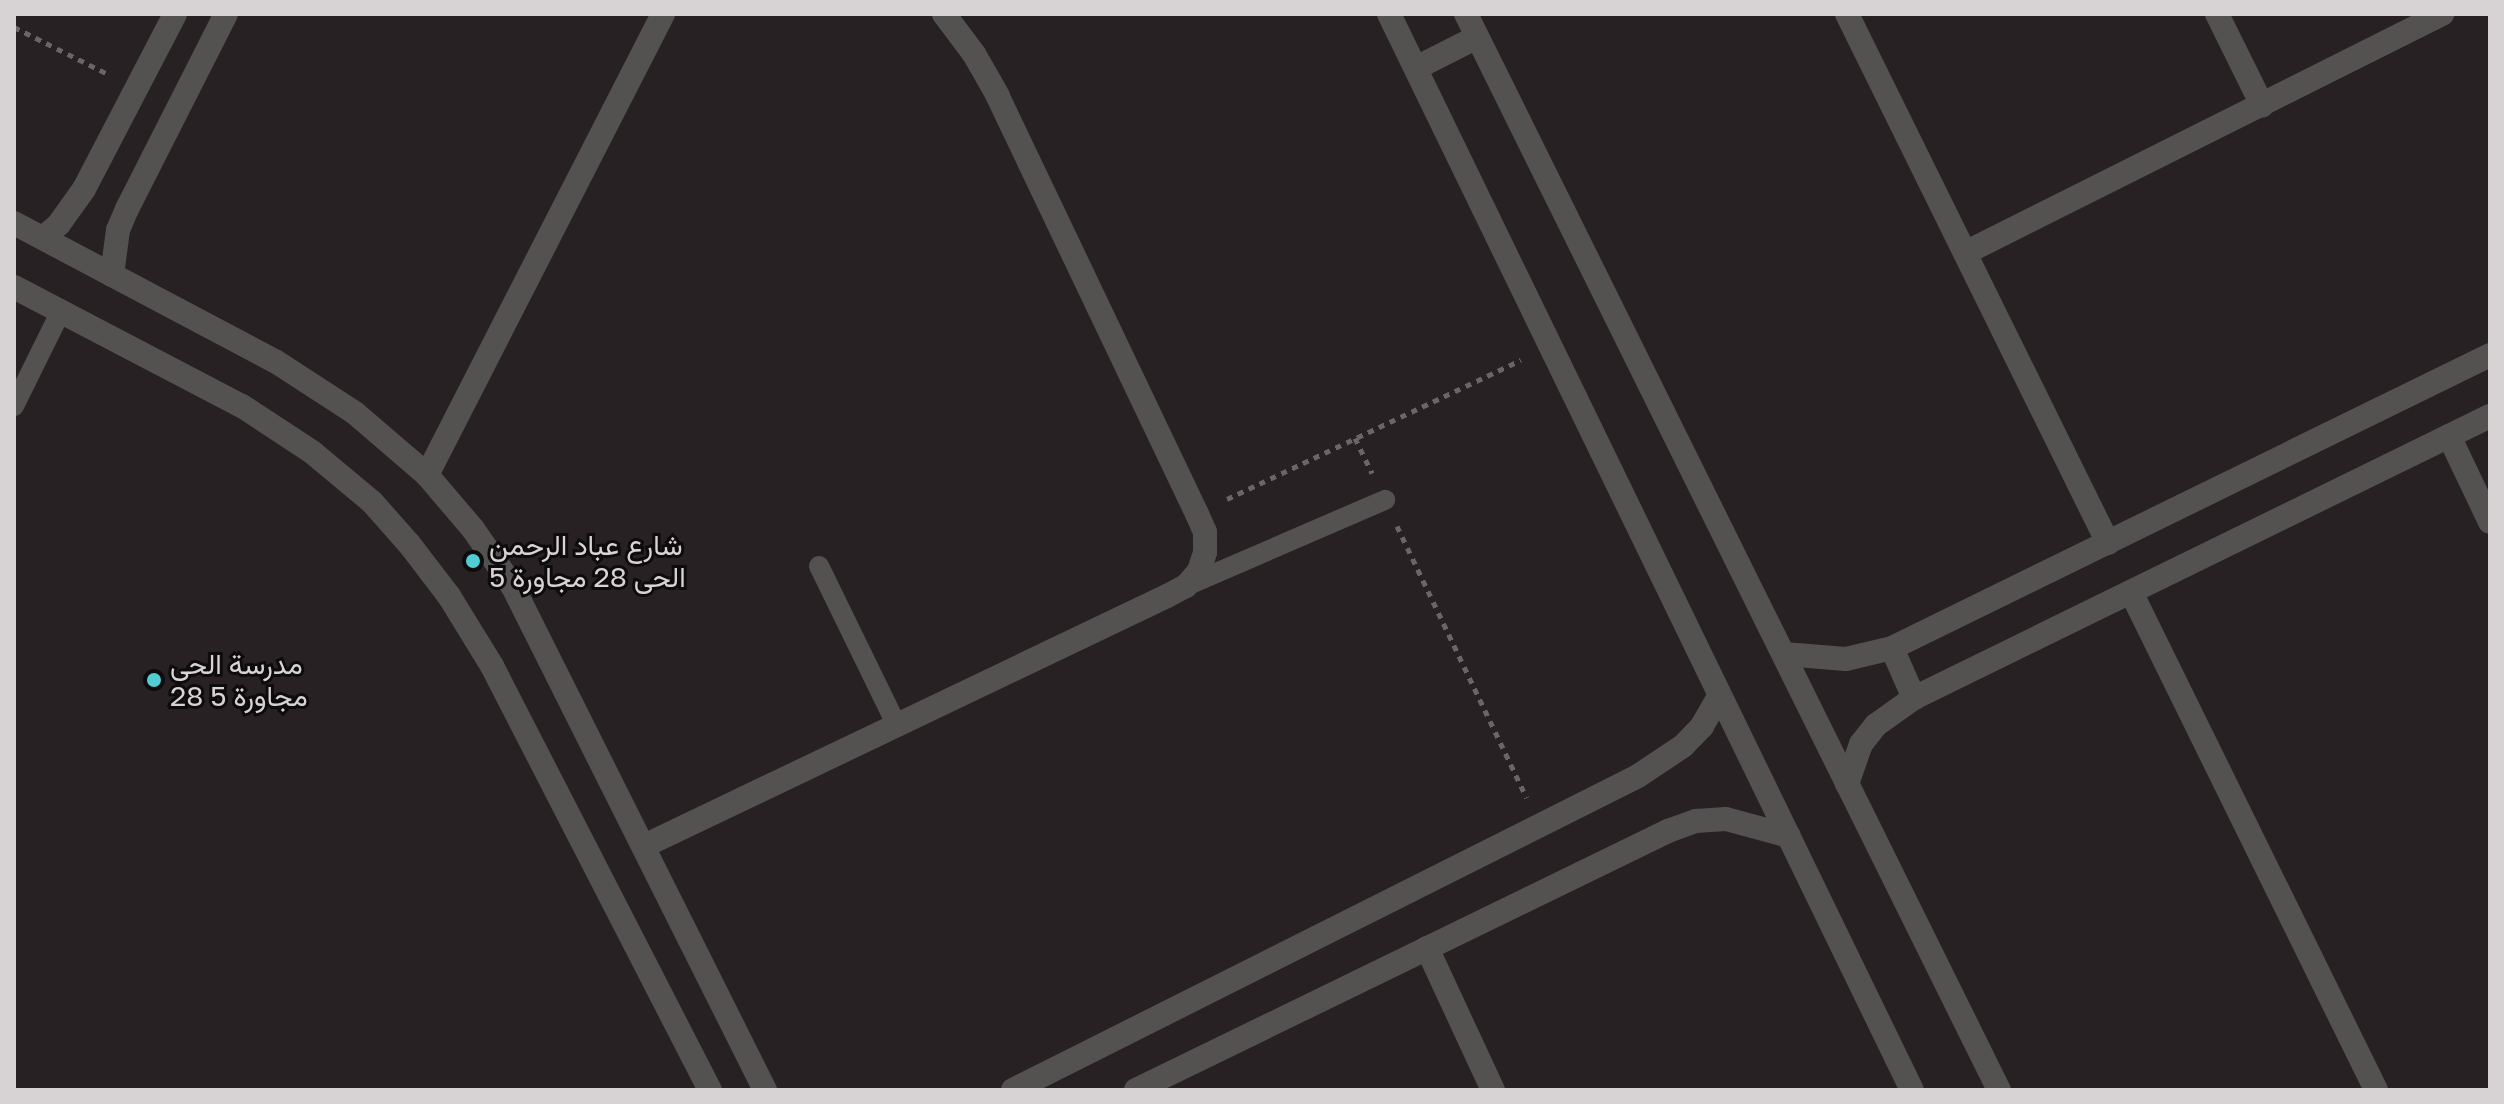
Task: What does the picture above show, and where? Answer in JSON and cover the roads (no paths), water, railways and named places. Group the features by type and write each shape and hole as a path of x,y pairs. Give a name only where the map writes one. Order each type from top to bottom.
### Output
{"street":[{"path":"43,238 59,224 84,189 175,14"},
{"path":"112,275 118,230 127,209 226,14"},
{"path":"427,475 663,14"},
{"path":"644,846 1186,586 1199,571 1205,552 1205,532 1197,514 998,96 974,54 944,14"},
{"path":"1389,14 1912,1090"},
{"path":"1466,14 1999,1090"},
{"path":"1847,14 2108,543"},
{"path":"2217,14 2262,105"},
{"path":"1965,253 2442,14"},
{"path":"1416,68 1477,37"},
{"path":"14,223 275,361 355,413 427,475 473,529 513,587 765,1090"},
{"path":"14,287 242,406 300,445 372,502 410,545 449,596 492,666 710,1090"},
{"path":"1784,654 1846,659 1892,648 2490,355"},
{"path":"1847,784 1861,744 1893,710 2490,416"},
{"path":"2449,436 2490,522"},
{"path":"2131,592 2376,1090"},
{"path":"1892,648 1914,698"},
{"path":"1013,1090 1638,776 1672,754 1702,726 1719,696"},
{"path":"1136,1090 1668,831 1696,821 1726,819 1789,836"},
{"path":"1427,948 1493,1090"}],"lane":[{"path":"14,406 61,311"},
{"path":"1186,586 1385,500"},
{"path":"819,566 897,726"}],"place":[{"name":"شارع عباد الرحمن الحى 28 مجاورة 5","path":"473,561"},
{"name":"مدرسة الحى 28 مجاورة 5","path":"154,680"}]}
